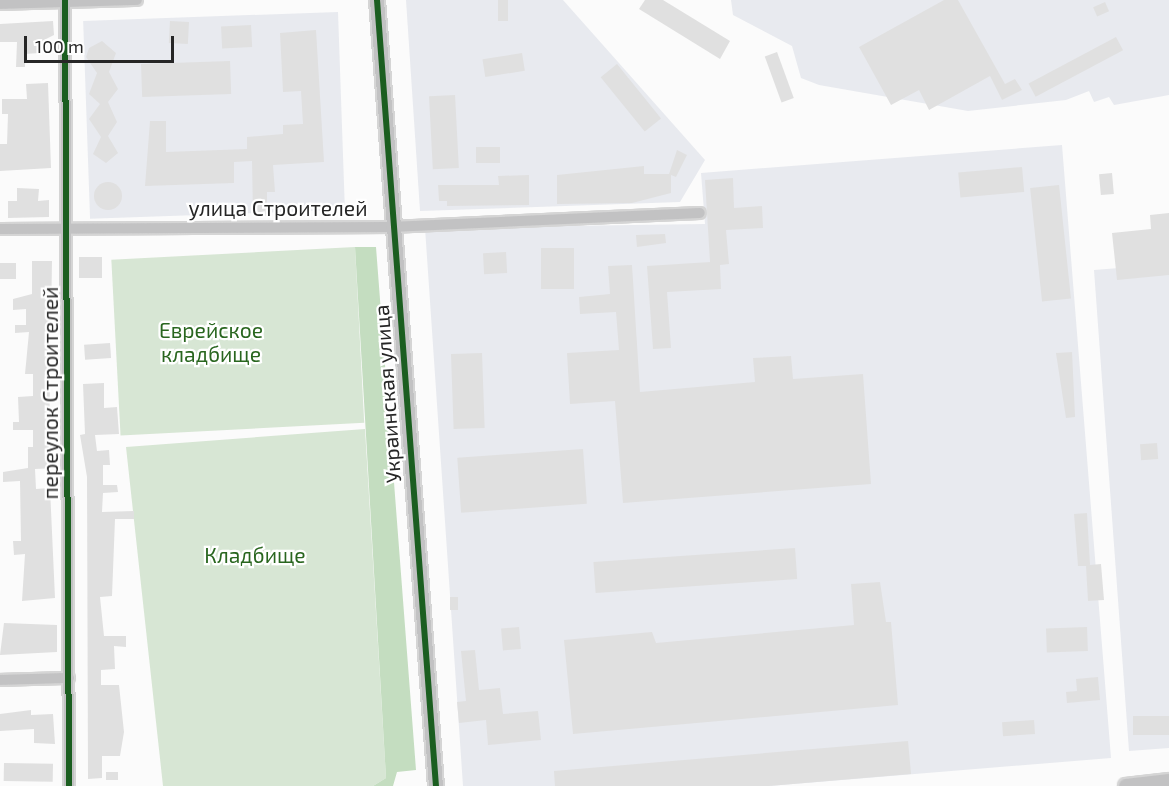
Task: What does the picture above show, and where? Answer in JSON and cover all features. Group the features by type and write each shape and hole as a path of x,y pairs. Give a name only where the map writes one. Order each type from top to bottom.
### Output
{"street":[{"path":"0,4 137,0"},
{"name":"Украинская улица","path":"376,0 391,227 436,786"},
{"name":"переулок Строителей","path":"65,1 69,786"},
{"name":"улица Строителей","path":"0,229 391,227 700,213"},
{"path":"0,680 69,678"},
{"path":"1126,786 1169,781"}],"shaded area":[{"path":"406,0 563,0 705,160 680,202 420,211"},
{"path":"731,0 1169,0 1169,95 1114,105 1109,97 1094,102 1089,91 1066,100 968,111 819,85 801,78 792,46 733,15"},
{"path":"338,12 345,210 90,219 83,21"},
{"path":"1062,145 1111,758 769,786 463,786 425,228 705,224 701,173"},
{"path":"1169,264 1169,748 1129,751 1094,270"}],"green space":[{"name":"Еврейское кладбище","path":"355,247 364,423 121,436 111,260"},
{"path":"355,247 376,247 416,770 397,772 393,786 373,786 386,778"},
{"name":"Кладбище","path":"365,429 386,778 373,786 163,786 126,447"}],"building":[{"path":"498,0 508,0 508,21 498,21"},
{"path":"645,0 663,0 730,41 720,59 639,9"},
{"path":"944,0 958,0 1005,84 1015,79 1022,90 1002,100 990,76 929,110 919,90 891,105 859,47"},
{"path":"1105,2 1109,11 1097,16 1093,7"},
{"path":"53,21 54,35 38,43 39,53 25,54 25,67 16,67 17,42 0,42 0,24"},
{"path":"170,21 189,22 188,44 169,43"},
{"path":"251,25 252,47 222,49 221,27"},
{"path":"316,30 324,162 273,165 275,192 267,192 267,216 253,216 252,161 234,162 234,183 145,186 150,121 166,121 166,152 247,149 247,137 283,134 283,125 303,124 301,91 283,92 280,33"},
{"path":"1116,37 1123,50 1036,97 1029,83"},
{"path":"102,41 116,53 109,72 118,89 108,102 117,122 108,136 118,153 106,163 93,154 101,137 89,119 100,104 89,94 97,73 86,57 89,48"},
{"path":"777,52 794,98 782,102 765,56"},
{"path":"522,53 525,71 485,77 482,59"},
{"path":"230,61 231,94 142,97 141,64"},
{"path":"617,64 661,118 645,132 601,77"},
{"path":"48,83 51,168 0,171 0,144 7,144 8,114 2,114 2,99 27,99 26,84"},
{"path":"455,95 459,168 433,169 429,96"},
{"path":"476,147 500,147 500,163 476,163"},
{"path":"677,150 687,155 676,177 671,175 671,193 632,203 557,204 557,175 644,166 644,174 669,174"},
{"path":"1022,167 1024,192 960,197 958,173"},
{"path":"1112,173 1114,194 1101,195 1099,174"},
{"path":"529,175 529,205 447,206 447,201 439,201 438,185 499,185 498,176"},
{"path":"733,178 734,208 762,206 763,228 726,230 729,264 720,265 721,289 667,292 671,348 653,349 647,266 710,262 705,180"},
{"path":"108,182 118,186 122,196 118,206 108,210 98,206 94,196 98,186"},
{"path":"1059,185 1071,298 1042,301 1030,188"},
{"path":"17,188 39,189 38,201 49,200 49,217 8,218 8,201 17,201"},
{"path":"1169,213 1169,275 1117,280 1112,233 1151,229 1150,215"},
{"path":"665,234 666,243 637,247 636,235"},
{"path":"541,248 574,248 574,289 541,289"},
{"path":"506,252 507,273 484,274 483,253"},
{"path":"79,257 102,257 102,278 79,278"},
{"path":"32,261 52,261 49,440 56,468 35,469 36,489 50,488 55,598 22,601 25,554 14,555 13,541 21,541 20,481 3,482 3,472 28,468 28,447 33,447 33,430 13,430 13,422 19,422 18,397 33,396 33,374 25,374 29,332 15,333 15,325 26,325 26,309 13,310 13,299 32,294"},
{"path":"0,263 16,263 16,279 0,279"},
{"path":"632,265 640,392 755,382 753,358 791,356 793,379 863,374 871,484 623,503 615,401 570,404 567,353 619,350 616,312 580,314 579,297 610,294 608,266"},
{"path":"110,343 111,358 85,360 84,345"},
{"path":"1072,352 1075,417 1066,418 1056,353"},
{"path":"482,353 485,428 454,429 451,354"},
{"path":"104,383 104,408 117,407 119,434 95,435 97,451 109,450 110,465 103,465 103,485 117,485 118,492 103,493 102,512 134,511 134,519 115,519 112,596 100,597 104,636 126,636 126,647 114,646 115,669 101,670 101,685 119,685 124,732 120,756 102,756 102,778 88,779 87,477 80,435 85,434 83,384"},
{"path":"1157,443 1158,459 1141,460 1140,444"},
{"path":"583,449 587,504 461,513 457,458"},
{"path":"1087,513 1090,565 1101,564 1104,600 1088,601 1086,566 1078,566 1074,514"},
{"path":"795,548 797,579 596,593 593,562"},
{"path":"880,582 886,622 891,622 898,705 573,734 564,640 652,632 656,643 854,625 851,584"},
{"path":"450,597 458,597 458,610 450,610"},
{"path":"4,623 57,625 57,652 0,655"},
{"path":"519,627 521,649 503,650 501,629"},
{"path":"1087,627 1088,651 1047,652 1046,628"},
{"path":"475,650 479,690 500,688 503,714 538,711 541,740 488,745 486,720 459,723 457,702 466,701 461,651"},
{"path":"1098,677 1100,700 1067,703 1066,692 1077,691 1076,679"},
{"path":"31,710 31,715 53,714 55,744 34,743 34,729 0,731 0,714"},
{"path":"1133,716 1169,716 1169,735 1133,735"},
{"path":"1034,720 1035,734 1003,736 1002,722"},
{"path":"908,741 911,774 769,786 555,786 554,771"},
{"path":"4,763 53,764 53,782 4,781"},
{"path":"106,772 118,772 118,780 106,780"}],"cycle path":[{"path":"65,0 69,786"},
{"path":"377,0 436,786"}]}
